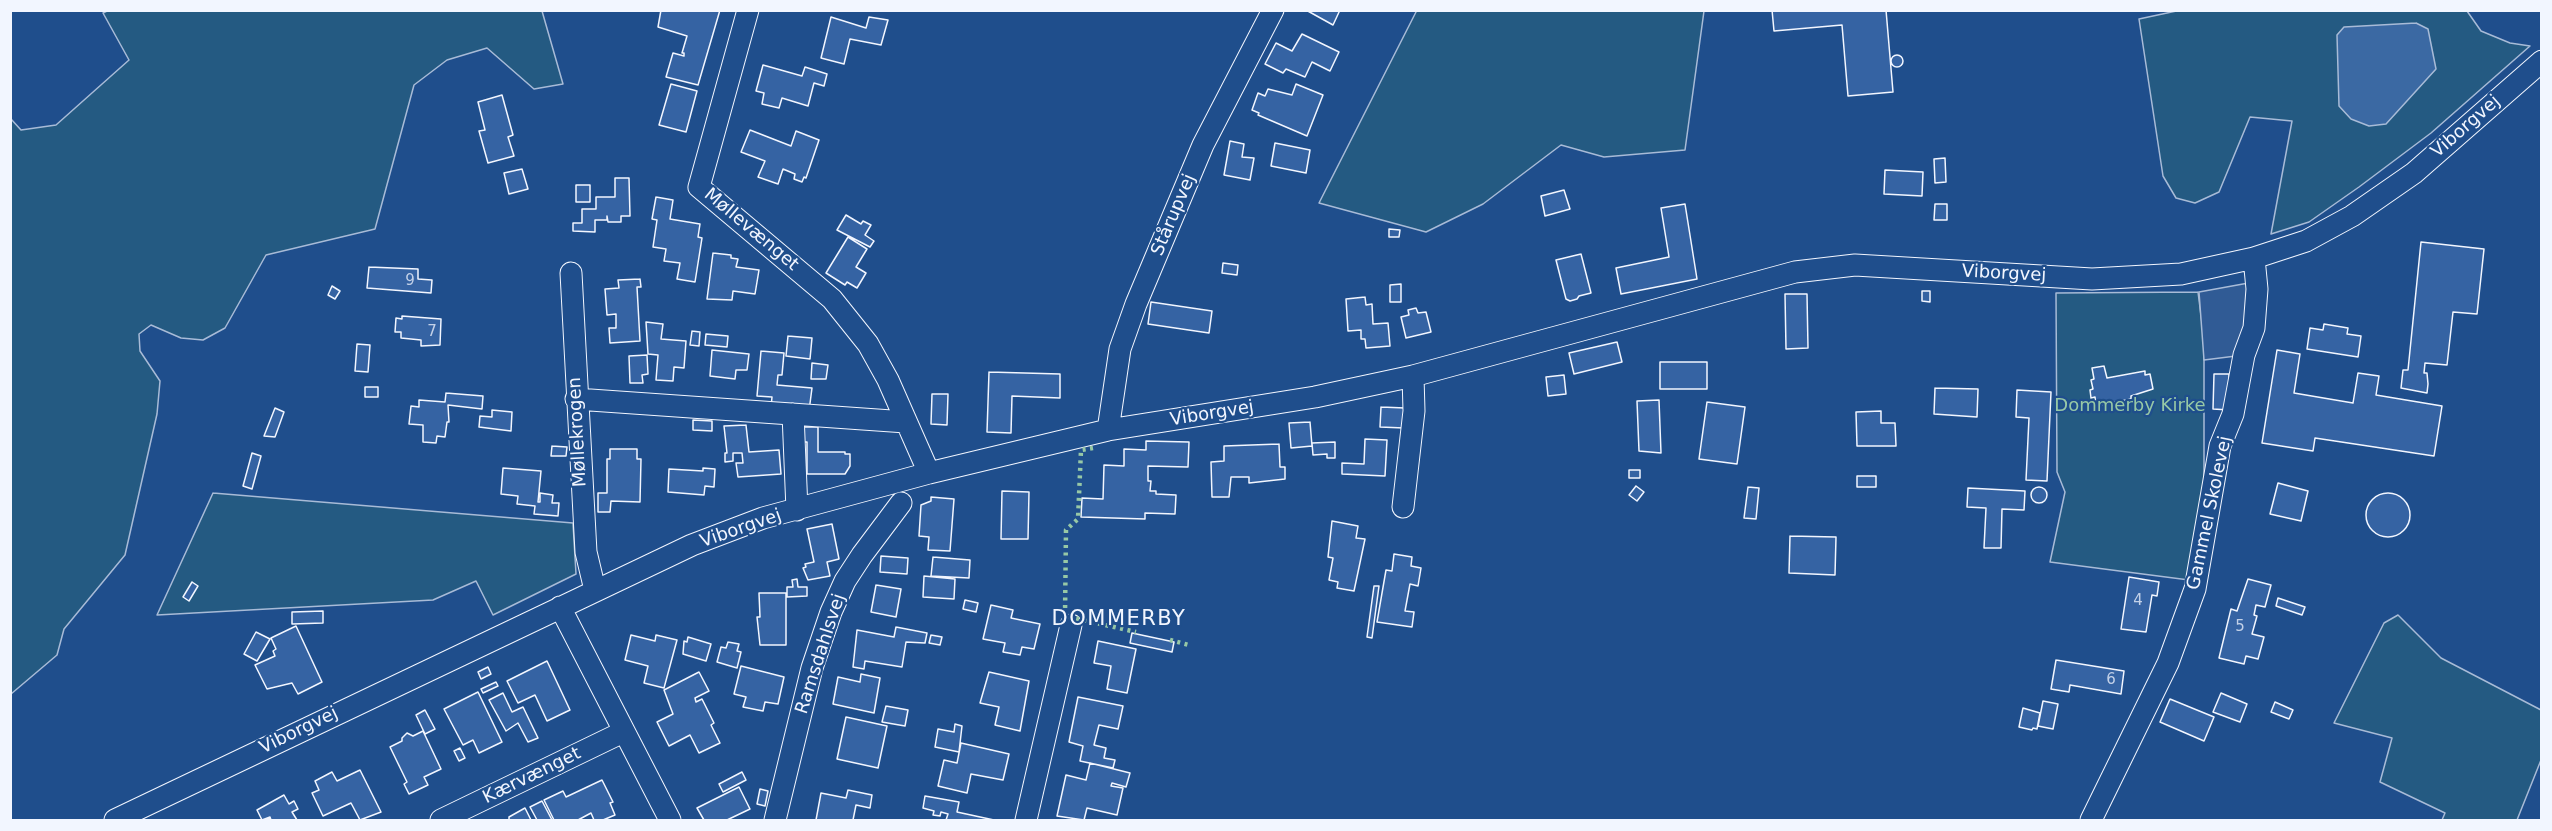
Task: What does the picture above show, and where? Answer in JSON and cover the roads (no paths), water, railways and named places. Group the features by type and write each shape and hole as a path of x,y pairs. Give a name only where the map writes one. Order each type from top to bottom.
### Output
{"street":[{"name":"Møllevænget","path":"748,10 699,187 832,299 868,344 888,380 929,473"},
{"name":"Stårupvej","path":"1108,430 1120,349 1136,304 1203,145 1273,10"},
{"name":"Viborgvej","path":"115,820 692,545 763,518 929,473 1108,430 1315,397 1413,375 1795,272 1855,265 2092,279 2181,274 2254,258 2306,241 2352,216 2414,173 2541,61"},
{"name":"Gammel Skolevej","path":"2091,820 2168,663 2195,590 2220,446 2233,414 2244,355 2254,328 2257,289 2254,258"},
{"name":"Møllekrogen","path":"571,273 585,552 595,590"},
{"path":"1402,507 1414,411 1413,375"},
{"path":"576,399 906,422"},
{"path":"793,414 796,510"},
{"name":"Ramsdahlsvej","path":"775,820 812,668 831,612 856,564 901,503"},
{"path":"560,606 670,820"},
{"path":"1026,820 1071,625"},
{"name":"Kærvænget","path":"442,820 623,732"}],"district":[{"name":"DOMMERBY","path":"1119,620"}],"park label":[{"name":"Dommerby Kirke","path":"2130,406"}]}
